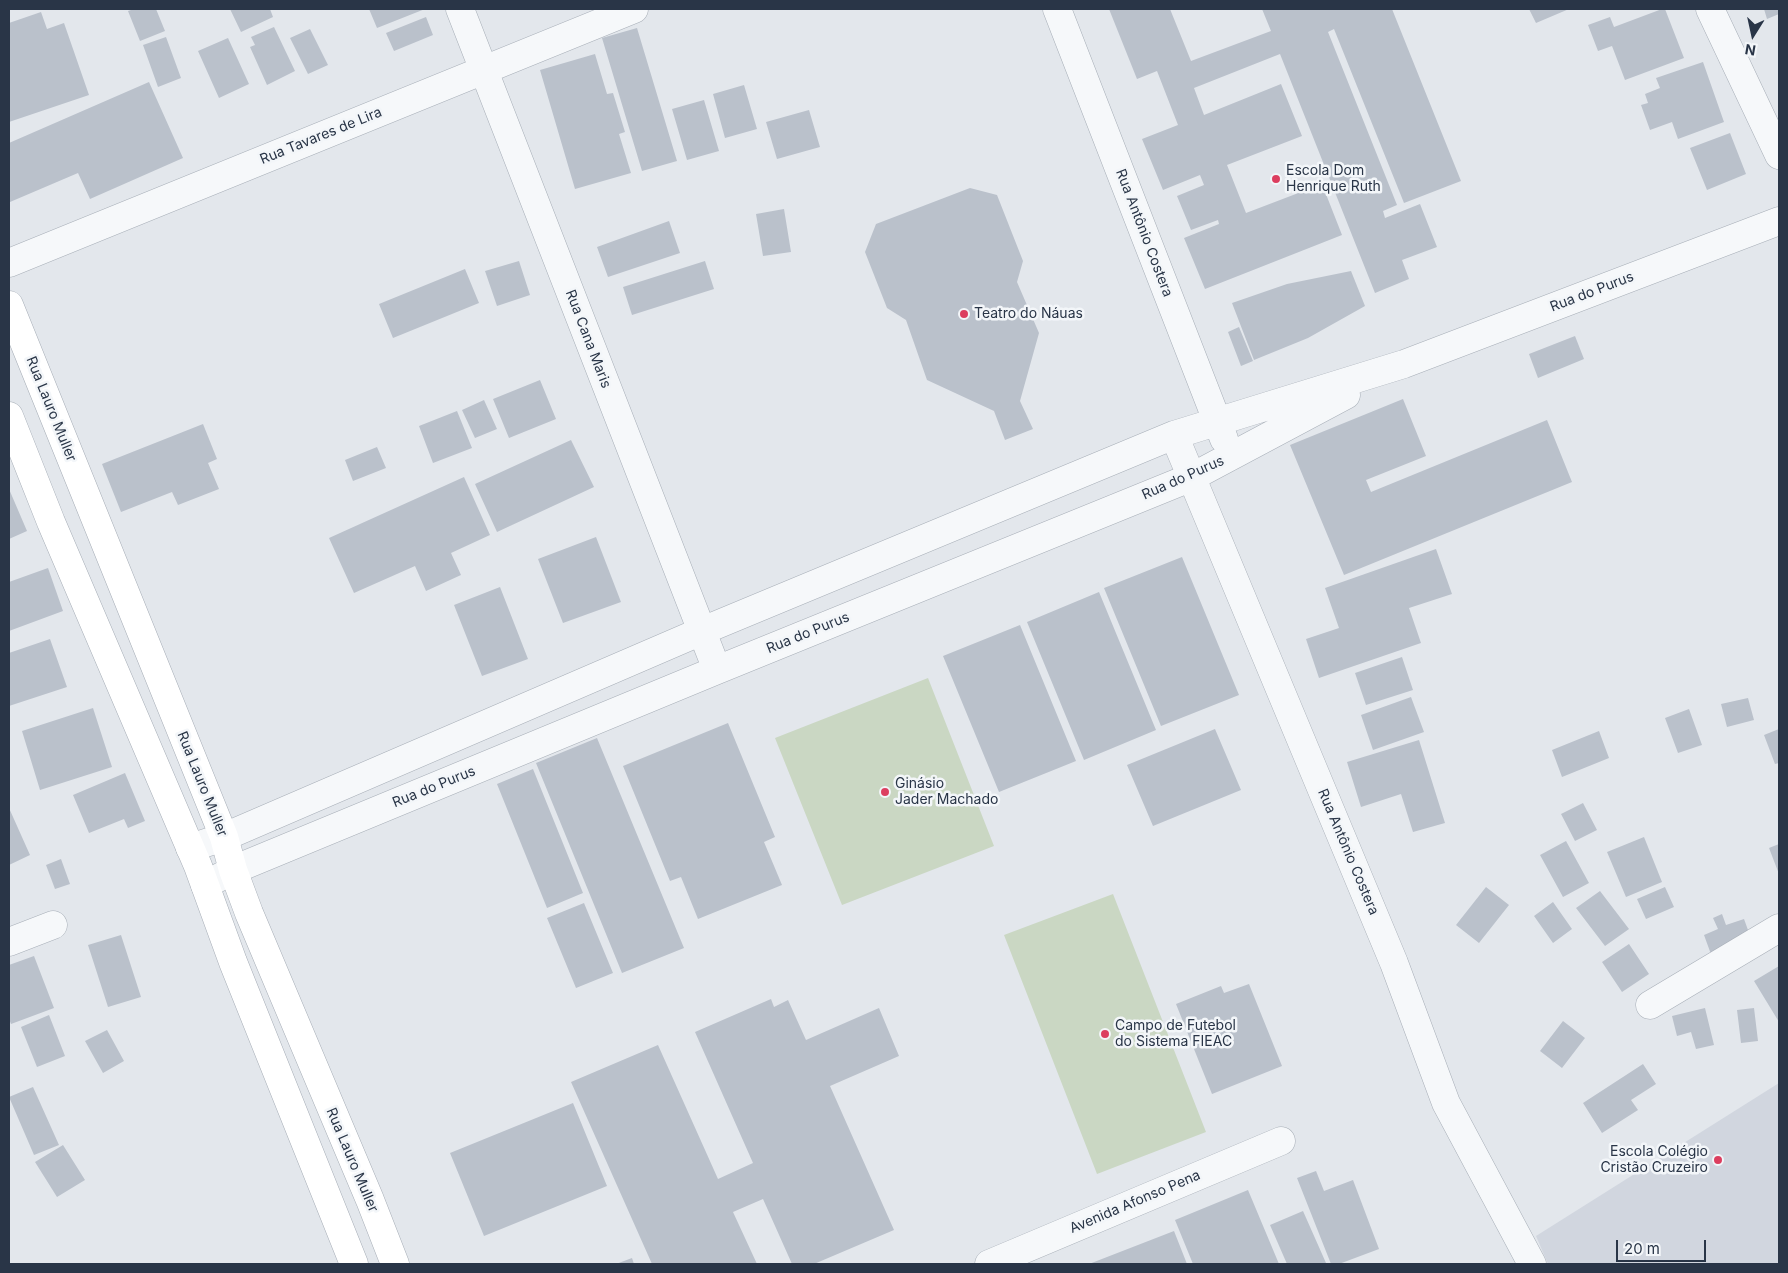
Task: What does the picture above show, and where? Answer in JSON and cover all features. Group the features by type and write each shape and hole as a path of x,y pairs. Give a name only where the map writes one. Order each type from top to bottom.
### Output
{"street":[{"name":"Rua Cana Maris","path":"460,9 716,670"},
{"name":"Rua Tavares de Lira","path":"9,263 634,9"},
{"name":"Rua Antônio Costera","path":"1057,9 1231,456"},
{"path":"1710,9 1779,155"},
{"name":"Rua do Purus","path":"190,848 224,837 702,631 1174,435 1404,364 1779,220"},
{"name":"Rua Lauro Muller","path":"9,305 224,837 233,870 249,914 370,1200 395,1264"},
{"name":"Rua do Purus","path":"205,885 233,870 716,670 1192,477 1404,364"},
{"path":"9,416 50,522 190,848 233,962 354,1264"},
{"name":"Rua Antônio Costera","path":"1174,435 1394,963 1446,1103 1532,1264"},
{"path":"9,942 53,925"},
{"path":"1650,1006 1779,928"},
{"name":"Avenida Afonso Pena","path":"989,1264 1281,1141"}],"shaded area":[{"name":"Escola Colégio Cristão Cruzeiro","path":"1779,1083 1779,1264 1548,1264 1536,1236"}],"green space":[{"name":"Ginásio Jader Machado","path":"928,678 994,846 842,905 775,738"},
{"name":"Campo de Futebol do Sistema FIEAC","path":"1113,894 1206,1132 1097,1174 1004,935"}],"building":[{"path":"134,9 156,9 165,31 140,41 128,11"},
{"path":"230,9 270,9 273,17 241,32"},
{"path":"369,9 425,9 377,28"},
{"path":"1109,9 1170,9 1191,61 1271,31 1262,9 1392,9 1461,181 1404,203 1334,29 1328,32 1397,205 1383,211 1385,218 1420,204 1437,247 1402,260 1409,279 1375,293 1280,54 1194,88 1204,115 1281,84 1302,136 1227,165 1246,213 1322,184 1342,235 1205,289 1184,238 1219,224 1218,220 1191,230 1177,196 1204,185 1200,175 1163,190 1142,139 1178,125 1157,71 1137,79"},
{"path":"1529,9 1569,9 1536,23"},
{"path":"1665,9 1684,58 1625,80 1612,46 1598,51 1588,25 1610,17 1614,27"},
{"path":"1764,9 1779,9 1779,14 1767,19"},
{"path":"41,12 47,29 64,23 89,95 9,122 9,23"},
{"path":"426,17 433,35 394,51 386,33"},
{"path":"274,27 295,71 267,85 250,47 255,45 251,37"},
{"path":"637,28 677,161 642,171 602,38"},
{"path":"310,29 328,65 308,74 290,38"},
{"path":"166,37 181,78 158,87 143,45"},
{"path":"228,38 249,84 219,98 198,51"},
{"path":"595,54 607,94 613,93 625,132 619,134 631,173 575,189 540,70"},
{"path":"1703,62 1724,122 1678,139 1672,122 1650,130 1641,105 1648,103 1645,94 1660,88 1656,78"},
{"path":"149,82 183,158 90,199 78,173 10,202 9,143"},
{"path":"744,85 757,129 725,138 713,94"},
{"path":"704,100 719,151 687,160 672,109"},
{"path":"809,110 820,147 777,159 766,122"},
{"path":"1730,133 1746,174 1707,190 1690,148"},
{"name":"Teatro do Náuas","path":"970,188 997,195 1023,261 1017,282 1039,333 1020,401 1033,429 1005,440 994,411 927,380 906,320 887,308 865,252 876,224"},
{"path":"784,209 791,252 763,256 756,214"},
{"path":"669,221 680,253 608,277 597,247"},
{"path":"519,261 530,295 497,306 485,271"},
{"path":"705,261 714,289 632,315 623,287"},
{"path":"465,269 479,303 393,338 379,304"},
{"path":"1351,271 1365,306 1308,338 1254,360 1232,303 1287,284"},
{"path":"1239,327 1253,361 1241,366 1228,332"},
{"path":"1575,336 1584,359 1538,378 1529,354"},
{"path":"540,380 556,419 509,438 493,399"},
{"path":"1403,399 1426,456 1366,480 1371,492 1547,420 1572,482 1344,575 1290,445"},
{"path":"484,400 497,429 475,438 462,410"},
{"path":"457,411 472,448 433,463 419,426"},
{"path":"203,424 217,459 208,463 219,489 178,505 172,492 121,512 102,464"},
{"path":"571,440 594,487 497,532 475,484"},
{"path":"377,447 386,468 353,481 345,460"},
{"path":"464,477 490,535 451,553 461,575 426,591 415,566 354,593 329,538"},
{"path":"9,489 27,531 9,539"},
{"path":"596,537 621,602 563,623 538,559"},
{"path":"1436,549 1452,594 1409,608 1421,643 1319,678 1306,639 1339,628 1325,588"},
{"path":"1182,557 1239,695 1161,726 1104,588"},
{"path":"48,568 63,611 9,631 9,582"},
{"path":"500,587 528,659 482,676 454,605"},
{"path":"1099,592 1156,730 1084,760 1027,622"},
{"path":"1020,625 1076,761 999,792 943,656"},
{"path":"50,639 67,687 9,706 9,653"},
{"path":"1402,657 1413,690 1366,705 1355,673"},
{"path":"1411,697 1424,732 1373,750 1361,715"},
{"path":"1748,698 1754,720 1727,727 1721,704"},
{"path":"93,708 112,767 40,790 22,731"},
{"path":"1689,709 1702,745 1678,753 1665,718"},
{"path":"728,723 775,837 764,842 782,885 698,919 681,877 670,881 623,766"},
{"path":"1215,729 1241,790 1153,826 1127,765"},
{"path":"1779,729 1779,763 1775,764 1764,735"},
{"path":"1599,731 1609,758 1562,777 1552,750"},
{"path":"597,738 684,948 622,973 536,763"},
{"path":"1419,740 1445,823 1413,832 1401,794 1361,807 1347,762"},
{"path":"533,769 583,893 547,908 497,784"},
{"path":"125,773 145,821 128,828 124,819 89,833 73,795"},
{"path":"1583,803 1597,830 1575,841 1561,814"},
{"path":"9,808 30,855 9,865"},
{"path":"1644,837 1662,882 1626,897 1607,852"},
{"path":"1566,841 1589,883 1563,897 1540,855"},
{"path":"1779,844 1779,874 1769,848"},
{"path":"61,859 70,884 55,889 46,865"},
{"path":"1486,887 1509,905 1479,943 1456,925"},
{"path":"1665,887 1674,907 1646,919 1637,899"},
{"path":"1600,891 1629,929 1605,946 1576,908"},
{"path":"1553,902 1572,929 1553,943 1534,916"},
{"path":"584,903 613,973 576,988 547,918"},
{"path":"1722,914 1726,925 1744,919 1752,941 1712,957 1704,935 1718,929 1713,918"},
{"path":"121,935 141,997 108,1007 88,945"},
{"path":"1629,944 1649,974 1622,992 1602,962"},
{"path":"34,956 54,1008 11,1024 9,1019 9,965"},
{"path":"1779,966 1779,1022 1754,981"},
{"path":"1249,984 1282,1066 1212,1094 1176,1004 1221,986 1224,993"},
{"path":"771,999 774,1007 788,1000 806,1040 879,1008 899,1056 830,1086 894,1230 814,1264 792,1264 763,1199 733,1212 757,1264 652,1264 571,1082 658,1045 718,1179 753,1163 695,1032"},
{"path":"1705,1008 1714,1045 1696,1049 1691,1032 1677,1036 1672,1016"},
{"path":"1754,1008 1758,1041 1741,1043 1737,1010"},
{"path":"49,1015 65,1056 37,1067 21,1027"},
{"path":"1563,1021 1585,1038 1562,1068 1540,1051"},
{"path":"107,1030 124,1061 103,1073 85,1041"},
{"path":"1643,1064 1656,1084 1631,1100 1638,1110 1602,1133 1583,1103"},
{"path":"33,1087 59,1145 34,1155 9,1097"},
{"path":"573,1103 607,1186 484,1236 450,1153"},
{"path":"63,1145 85,1180 57,1197 35,1162"},
{"path":"1316,1171 1324,1191 1353,1180 1379,1249 1339,1264 1331,1264 1297,1178"},
{"path":"1248,1190 1279,1264 1193,1264 1175,1220"},
{"path":"1303,1211 1326,1263 1287,1264 1270,1225"},
{"path":"1174,1231 1187,1264 1089,1264"},
{"path":"632,1258 634,1264 616,1264"}],"place":[{"name":"Escola Dom Henrique Ruth","path":"1276,179"},
{"name":"Teatro do Náuas","path":"964,314"},
{"name":"Ginásio Jader Machado","path":"885,792"},
{"name":"Campo de Futebol do Sistema FIEAC","path":"1105,1034"},
{"name":"Escola Colégio Cristão Cruzeiro","path":"1718,1160"}]}
